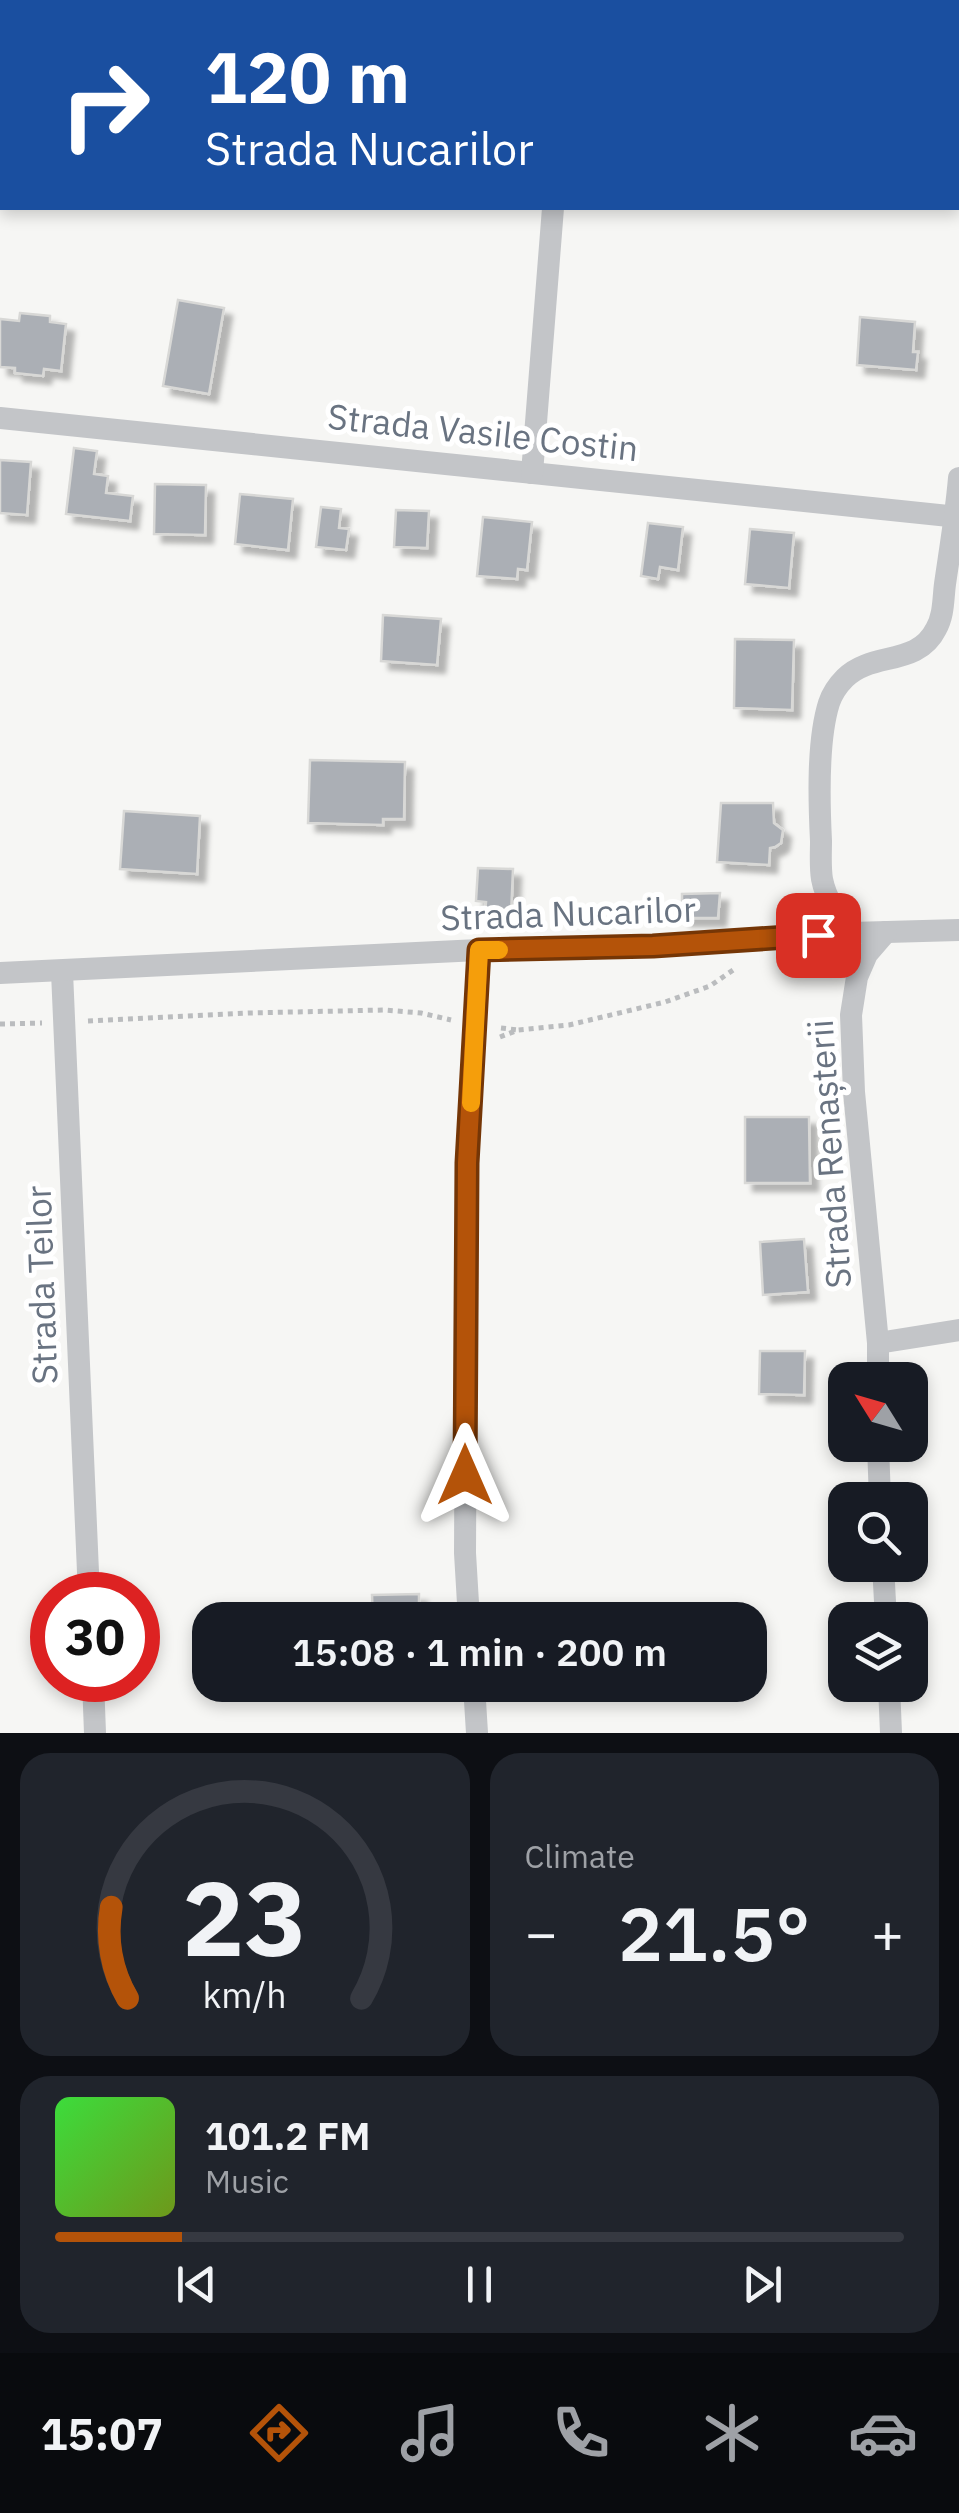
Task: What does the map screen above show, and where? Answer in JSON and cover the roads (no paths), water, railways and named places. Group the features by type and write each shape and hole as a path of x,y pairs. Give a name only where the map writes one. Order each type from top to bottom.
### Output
{"street":[{"path":"532,472 554,210"},
{"name":"Strada Vasile Costin","path":"0,418 958,517"},
{"path":"851,933 833,910 822,880 824,723 830,698 854,669 918,650 936,631 958,517 959,478"},
{"name":"Strada Nucarilor","path":"0,974 959,930"},
{"name":"Strada Renașterii","path":"878,1362 851,1015 857,977 866,954 886,932"},
{"path":"468,1602 464,1553 467,1163 479,950"},
{"name":"Strada Teilor","path":"62,972 88,1572"},
{"path":"878,1343 959,1330"},
{"path":"94,1702 95,1733"},
{"path":"475,1702 478,1733"},
{"path":"890,1702 891,1733"}]}
